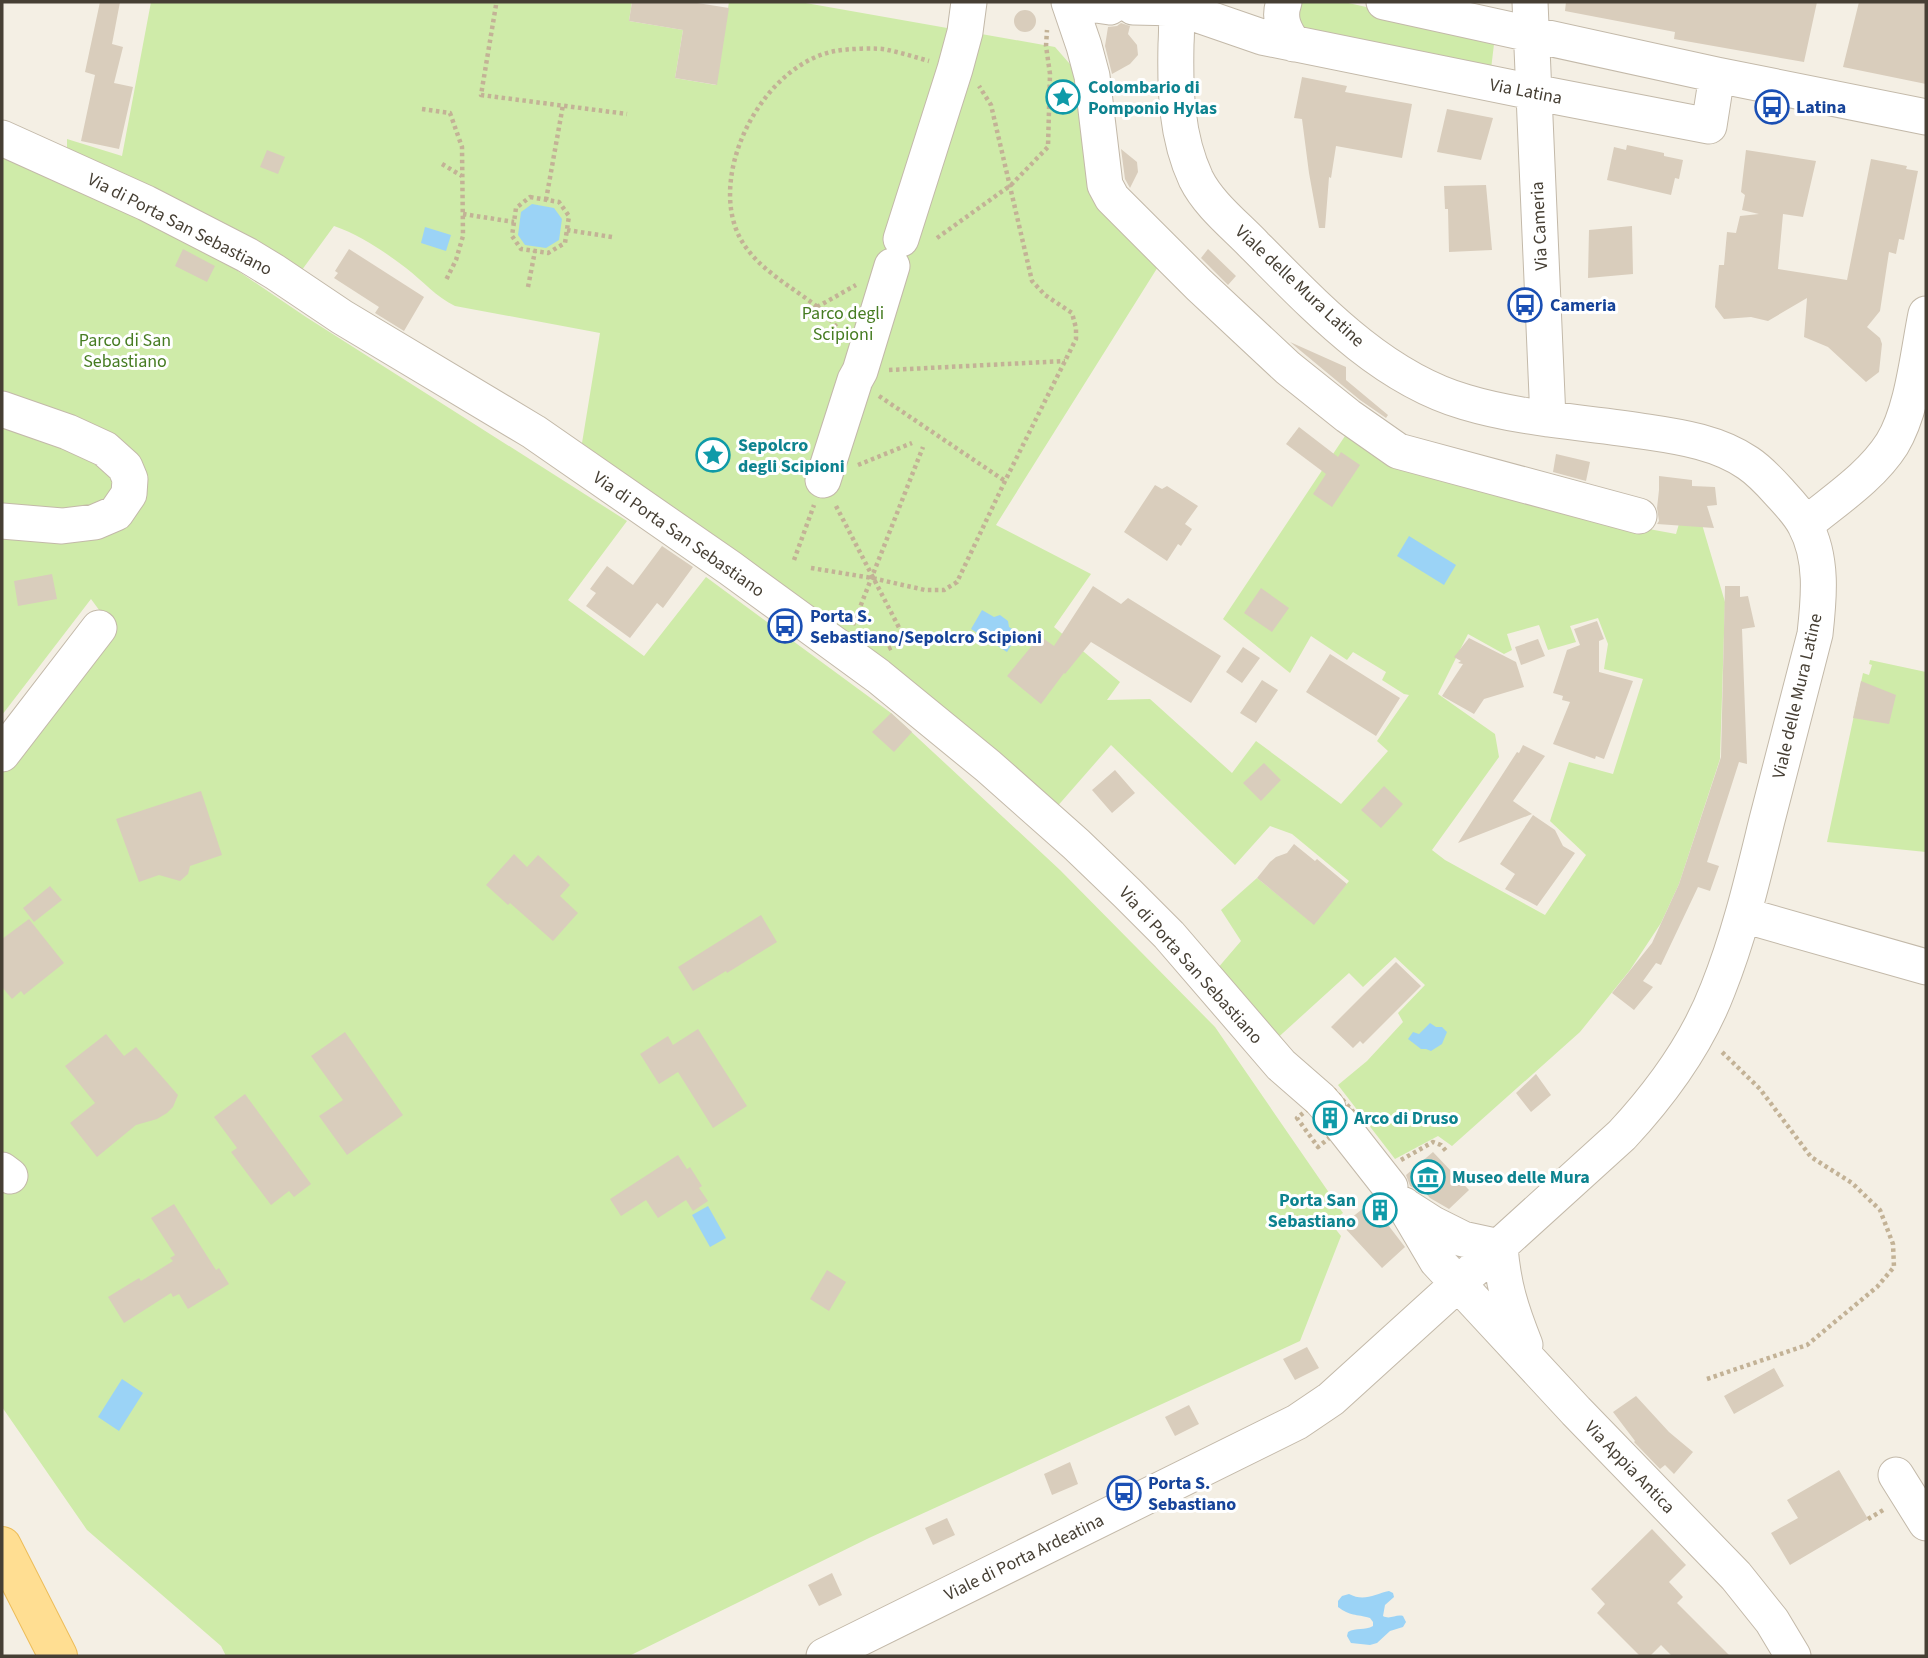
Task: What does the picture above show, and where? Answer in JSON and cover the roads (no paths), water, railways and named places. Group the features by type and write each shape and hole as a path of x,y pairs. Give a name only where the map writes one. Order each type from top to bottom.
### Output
{"main road":[{"path":"2,1546 58,1656"}],"street":[{"path":"823,480 955,69 965,32 969,2"},
{"name":"Via Latina","path":"1075,2 1122,7 1184,4 1262,37 1709,126 1717,75"},
{"path":"1284,2 1282,22 1294,44"},
{"path":"1384,2 1530,18 1717,75 1926,117"},
{"name":"Viale delle Mura Latine","path":"1184,4 1175,79 1182,134 1192,167 1207,197 1335,324 1377,358 1418,384 1450,397 1548,419 1677,437 1723,450 1756,469 1786,499 1805,524 1815,551 1818,570 1815,634 1743,915 1718,990 1699,1030 1674,1071 1642,1114 1603,1154 1458,1285"},
{"path":"1058,13 1084,46 1092,76 1105,185 1112,198 1199,285 1288,368 1348,416 1398,451 1639,516"},
{"name":"Via Cameria","path":"1530,18 1548,419"},
{"name":"Via di Porta San Sebastiano","path":"2,138 146,203 257,261 342,317 534,432 730,568 878,676 988,766 1084,852 1168,935 1281,1065 1334,1115 1391,1188 1432,1253 1458,1285"},
{"path":"1805,524 1857,483 1891,444 1905,412 1926,314"},
{"path":"2,409 68,432 105,449 125,467 130,479 129,494 116,513 95,522 62,526 2,521"},
{"path":"2,754 99,628"},
{"path":"1743,915 1926,967"},
{"name":"Via di Porta San Sebastiano","path":"1391,1188 1433,1224 1463,1239 1500,1247"},
{"path":"1500,1247 1506,1295 1532,1361"},
{"name":"Via Appia Antica","path":"1458,1285 1736,1576 1772,1621 1793,1656"},
{"name":"Viale di Porta Ardeatina","path":"824,1656 1297,1422 1331,1399 1458,1285"},
{"path":"1896,1475 1926,1523"}],"water":[{"path":"532,204 554,208 562,219 559,240 546,248 525,245 518,235 521,212"},
{"path":"425,227 451,235 446,251 421,243"},
{"path":"1409,536 1456,565 1444,585 1397,556"},
{"path":"982,610 994,617 1000,615 1008,621 1009,627 1019,633 1007,652 971,629"},
{"path":"1430,1023 1447,1032 1442,1044 1431,1051 1421,1049 1408,1039 1413,1032 1419,1034"},
{"path":"708,1206 726,1238 710,1247 692,1215"},
{"path":"122,1379 143,1393 119,1431 98,1417"},
{"path":"1389,1591 1394,1597 1385,1605 1383,1616 1403,1616 1406,1622 1403,1627 1390,1631 1377,1643 1351,1643 1348,1632 1373,1626 1373,1622 1370,1618 1342,1610 1338,1607 1338,1601 1349,1594 1365,1597"}],"place":[{"name":"Colombario di Pomponio Hylas","path":"1063,97"},
{"name":"Latina","path":"1772,107"},
{"name":"Cameria","path":"1525,305"},
{"name":"Sepolcro degli Scipioni","path":"713,455"},
{"name":"Porta S. Sebastiano/Sepolcro Scipioni","path":"785,626"},
{"name":"Arco di Druso","path":"1330,1118"},
{"name":"Museo delle Mura","path":"1428,1177"},
{"name":"Porta San Sebastiano","path":"1380,1210"},
{"name":"Porta S. Sebastiano","path":"1124,1493"}],"park label":[{"name":"Parco degli Scipioni","path":"843,323"},
{"name":"Parco di San Sebastiano","path":"125,350"}]}
